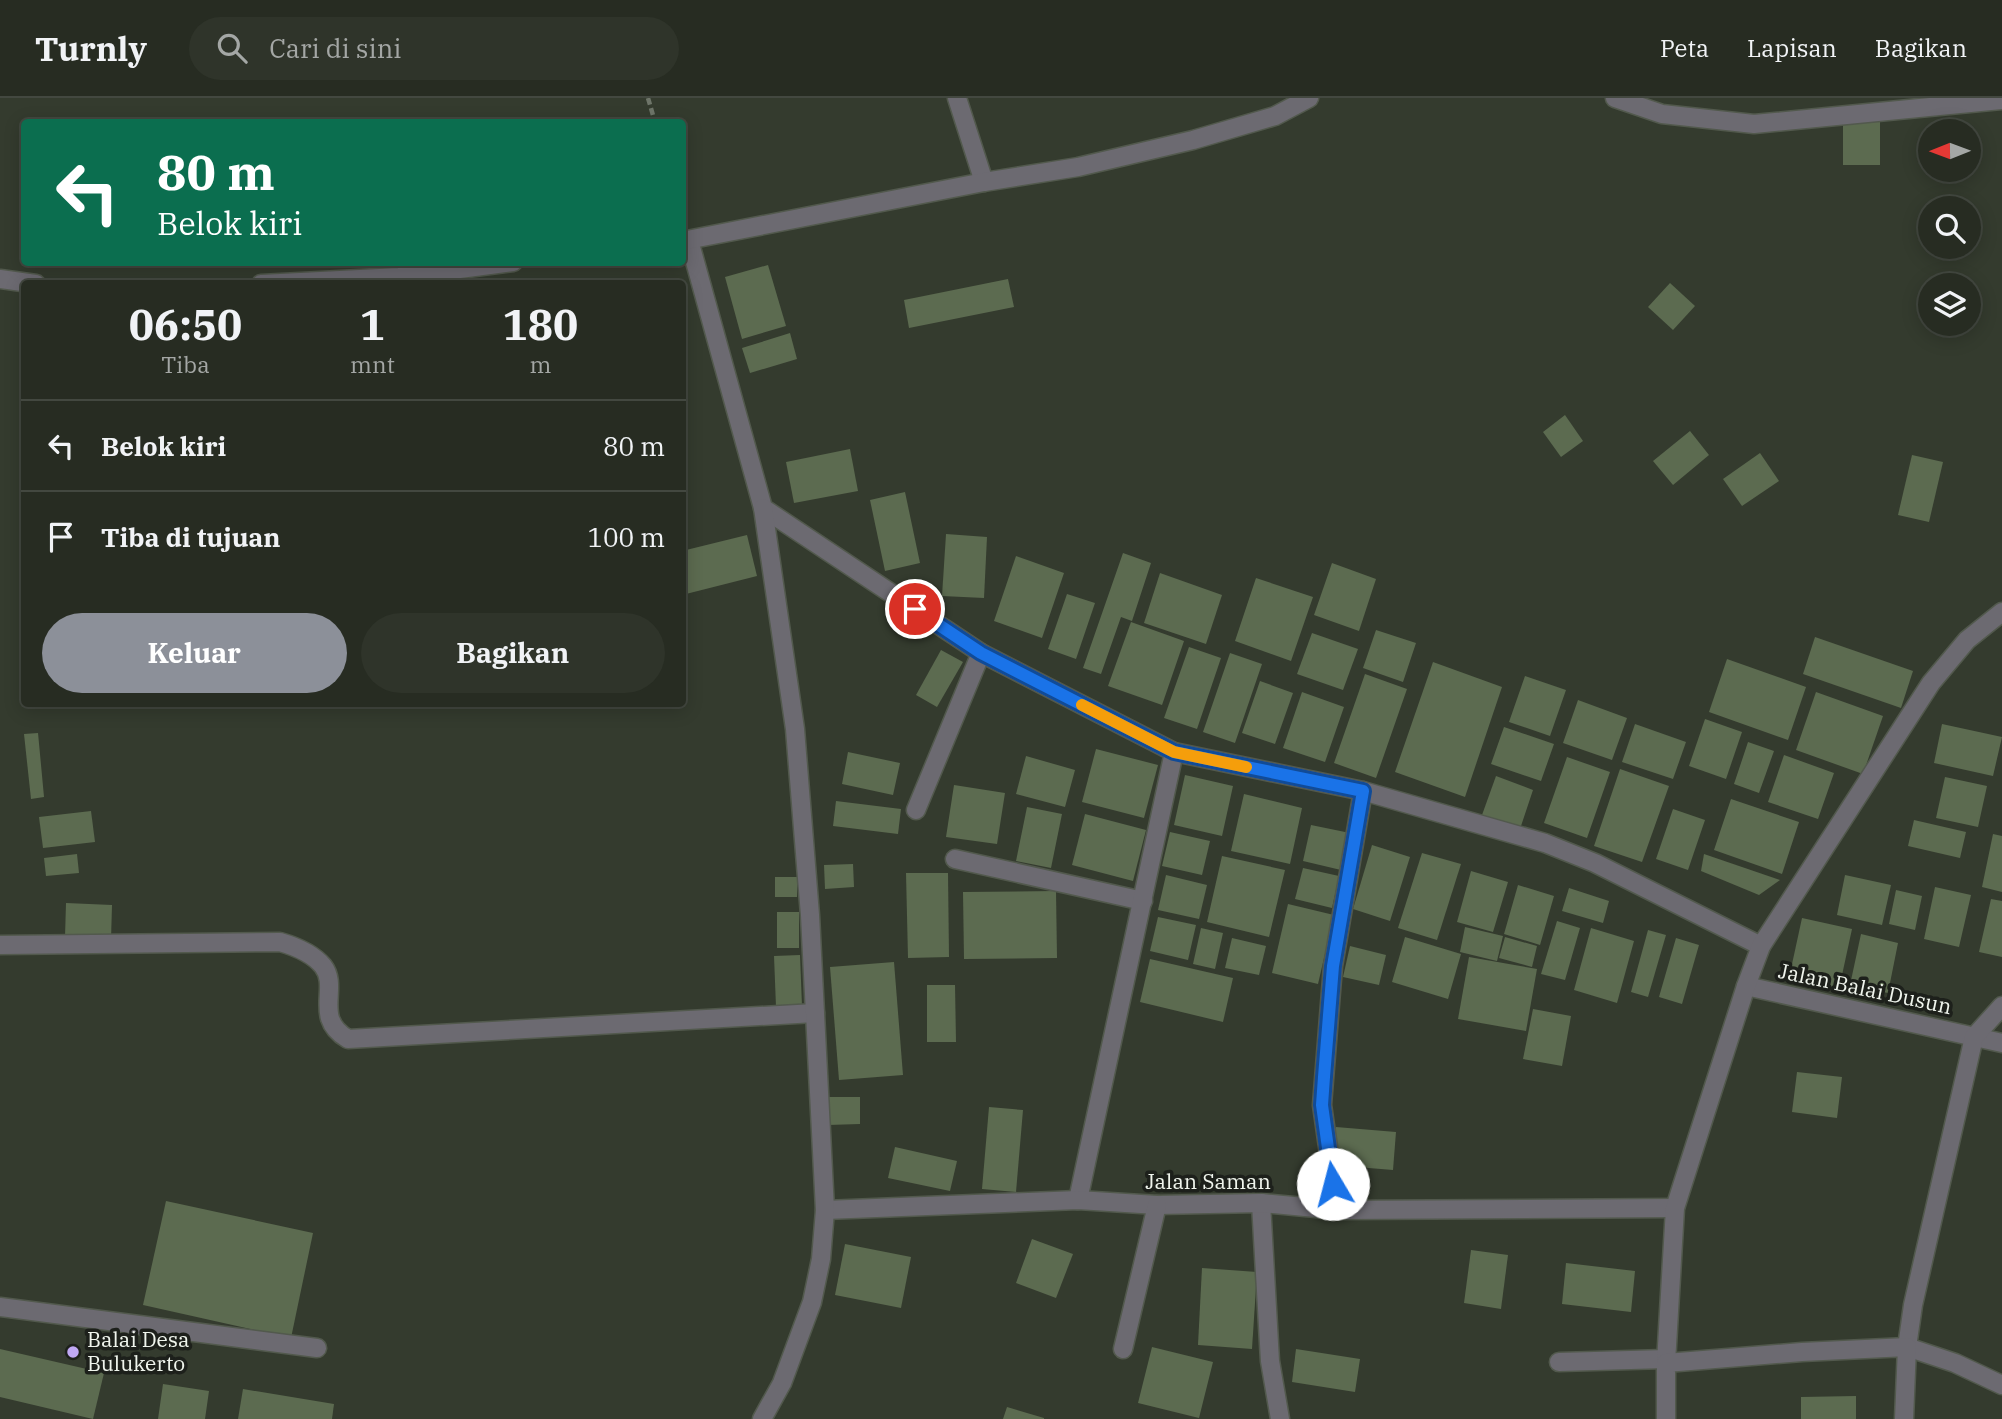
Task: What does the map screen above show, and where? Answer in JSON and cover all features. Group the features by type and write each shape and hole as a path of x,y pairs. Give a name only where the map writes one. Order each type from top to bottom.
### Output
{"street":[{"path":"957,98 984,182"},
{"path":"762,1419 782,1383 812,1302 821,1259 825,1210 810,915 795,729 763,508 686,241 984,182 1079,167 1193,140 1275,116 1309,98"},
{"path":"1615,98 1662,114 1754,124 2002,100"},
{"path":"340,280 399,277 483,266"},
{"path":"0,279 21,282"},
{"path":"763,508 981,653 1174,752 1363,791 1545,844 1595,863 1761,946"},
{"path":"1666,1419 1666,1361 1675,1208 1761,946 1931,683 1966,640 2002,612"},
{"path":"916,810 981,653"},
{"path":"1078,1200 1174,752"},
{"path":"1337,1210 1322,1105 1333,966 1363,791"},
{"path":"955,859 1143,901"},
{"path":"0,945 280,942 293,945 323,965 327,974 329,1017 339,1034 348,1039 816,1013"},
{"name":"Jalan Balai Dusun","path":"1746,986 2002,1043"},
{"path":"1904,1419 1907,1347 1913,1305 1974,1037 2002,1006"},
{"name":"Jalan Saman","path":"825,1210 1078,1200 1157,1205 1261,1203 1337,1210 1675,1208"},
{"path":"1261,1203 1270,1361 1280,1419"},
{"path":"1123,1349 1157,1205"},
{"path":"0,1307 317,1348"},
{"path":"1559,1362 1666,1361 1907,1347 1955,1363 2002,1385"}],"path":[{"path":"648,98 654,119"}],"building":[{"path":"1843,120 1880,120 1880,165 1843,165"},
{"path":"768,265 786,326 742,339 725,277"},
{"path":"1008,279 1014,307 909,328 904,300"},
{"path":"1670,283 1695,306 1673,330 1648,307"},
{"path":"790,333 797,359 750,373 742,348"},
{"path":"1565,415 1583,441 1561,457 1543,432"},
{"path":"1690,431 1709,455 1673,485 1653,461"},
{"path":"850,449 858,491 794,503 786,462"},
{"path":"1760,453 1779,481 1742,506 1723,479"},
{"path":"1912,455 1943,462 1929,522 1898,515"},
{"path":"905,492 920,563 885,571 870,500"},
{"path":"946,534 987,537 984,598 942,596"},
{"path":"747,535 757,576 686,594 686,550"},
{"path":"1123,553 1151,563 1132,621 1121,617 1101,674 1083,668"},
{"path":"1016,556 1064,573 1042,638 994,621"},
{"path":"1332,563 1376,579 1359,631 1314,615"},
{"path":"1160,573 1222,595 1206,644 1144,623"},
{"path":"1256,578 1313,597 1291,661 1235,641"},
{"path":"1067,594 1095,603 1076,659 1048,649"},
{"path":"1131,622 1184,641 1162,705 1108,686"},
{"path":"1376,630 1416,643 1403,682 1363,668"},
{"path":"1312,633 1358,649 1343,690 1297,674"},
{"path":"1815,637 1913,671 1901,708 1803,674"},
{"path":"1189,647 1221,658 1197,729 1164,718"},
{"path":"941,650 963,662 937,707 916,695"},
{"path":"1230,653 1262,664 1235,743 1203,732"},
{"path":"1727,659 1806,687 1788,740 1709,712"},
{"path":"1433,662 1502,687 1465,797 1395,772"},
{"path":"1365,674 1407,689 1376,778 1334,763"},
{"path":"1525,676 1566,690 1550,736 1509,722"},
{"path":"1260,681 1293,693 1275,744 1242,733"},
{"path":"1302,692 1344,707 1325,762 1283,748"},
{"path":"1816,692 1883,716 1863,774 1796,750"},
{"path":"1578,700 1627,718 1612,760 1563,743"},
{"path":"1705,719 1742,732 1726,779 1689,766"},
{"path":"1635,724 1686,742 1673,779 1622,762"},
{"path":"1942,724 2002,737 1993,776 1934,763"},
{"path":"1504,727 1554,744 1541,781 1491,764"},
{"path":"38,733 44,797 31,799 24,734"},
{"path":"1748,742 1774,751 1759,793 1734,784"},
{"path":"1096,749 1158,765 1144,818 1082,802"},
{"path":"848,752 900,763 893,795 842,784"},
{"path":"1784,755 1834,773 1818,819 1768,802"},
{"path":"1026,756 1075,770 1065,807 1016,794"},
{"path":"1567,757 1610,772 1587,838 1544,823"},
{"path":"1620,769 1669,786 1642,862 1594,846"},
{"path":"1185,775 1233,786 1222,836 1174,825"},
{"path":"1496,776 1533,790 1520,829 1482,815"},
{"path":"1945,777 1987,786 1978,827 1936,818"},
{"path":"954,785 1005,793 997,844 946,837"},
{"path":"1244,794 1302,808 1290,864 1231,851"},
{"path":"1731,799 1799,822 1782,874 1714,850"},
{"path":"836,801 901,809 898,834 833,826"},
{"path":"1027,807 1062,814 1051,868 1016,861"},
{"path":"1673,809 1705,820 1688,870 1656,859"},
{"path":"91,811 95,842 43,848 39,817"},
{"path":"1085,814 1146,830 1133,881 1072,865"},
{"path":"1914,820 1966,832 1960,858 1908,846"},
{"path":"1311,825 1350,833 1341,870 1303,861"},
{"path":"1170,832 1210,841 1202,875 1162,866"},
{"path":"1993,834 2002,836 2002,892 1982,887"},
{"path":"1372,845 1410,857 1390,921 1353,909"},
{"path":"1422,853 1461,864 1437,940 1398,928"},
{"path":"77,854 79,873 46,876 44,858"},
{"path":"1704,854 1780,880 1759,895 1701,871"},
{"path":"1222,856 1285,870 1269,937 1207,922"},
{"path":"853,864 854,887 825,889 824,865"},
{"path":"1303,868 1339,876 1332,908 1295,899"},
{"path":"1471,871 1508,882 1493,932 1457,922"},
{"path":"906,873 948,873 949,957 908,958"},
{"path":"1166,875 1207,885 1199,919 1158,910"},
{"path":"1845,875 1891,885 1882,925 1837,915"},
{"path":"775,877 797,877 797,897 775,897"},
{"path":"1518,885 1554,896 1540,945 1504,934"},
{"path":"1935,887 1971,895 1959,947 1924,939"},
{"path":"1569,888 1609,901 1603,923 1562,911"},
{"path":"1896,890 1922,896 1915,930 1889,924"},
{"path":"1056,891 1057,958 964,959 963,892"},
{"path":"1991,899 2002,901 2002,957 1979,952"},
{"path":"66,903 112,905 111,940 65,937"},
{"path":"1288,904 1334,915 1318,984 1272,973"},
{"path":"777,912 799,912 799,948 777,948"},
{"path":"1158,917 1196,925 1188,960 1150,951"},
{"path":"1802,918 1852,929 1839,989 1789,978"},
{"path":"1557,921 1580,928 1565,980 1541,974"},
{"path":"1465,927 1503,936 1497,961 1460,952"},
{"path":"1201,928 1223,933 1215,969 1193,964"},
{"path":"1591,928 1634,941 1617,1003 1574,990"},
{"path":"1648,930 1666,935 1648,997 1631,992"},
{"path":"1861,934 1898,943 1888,993 1850,985"},
{"path":"1405,937 1461,954 1448,999 1392,982"},
{"path":"1505,937 1537,946 1532,967 1499,958"},
{"path":"1232,938 1266,946 1259,975 1225,968"},
{"path":"1676,938 1699,945 1682,1004 1659,997"},
{"path":"1350,946 1386,955 1379,985 1343,977"},
{"path":"800,955 802,1006 776,1007 774,956"},
{"path":"1469,957 1537,969 1526,1031 1458,1019"},
{"path":"1150,959 1233,978 1223,1022 1140,1002"},
{"path":"894,962 903,1075 839,1080 830,967"},
{"path":"927,985 955,985 956,1042 927,1042"},
{"path":"1533,1009 1571,1016 1562,1066 1523,1059"},
{"path":"1797,1072 1842,1077 1837,1118 1792,1112"},
{"path":"828,1097 860,1097 860,1124 828,1125"},
{"path":"989,1107 1023,1110 1016,1192 982,1189"},
{"path":"1336,1127 1396,1132 1393,1170 1332,1165"},
{"path":"895,1147 957,1161 950,1191 888,1178"},
{"path":"166,1201 313,1233 291,1338 143,1305"},
{"path":"1032,1239 1073,1254 1056,1298 1016,1283"},
{"path":"845,1244 911,1257 901,1308 835,1295"},
{"path":"1471,1250 1508,1255 1501,1309 1464,1303"},
{"path":"1566,1263 1635,1271 1631,1312 1562,1304"},
{"path":"1202,1268 1257,1272 1252,1349 1198,1345"},
{"path":"1152,1347 1213,1362 1199,1418 1138,1403"},
{"path":"0,1349 104,1373 93,1419 0,1397"},
{"path":"1296,1349 1360,1359 1355,1392 1292,1382"},
{"path":"163,1384 209,1391 205,1419 158,1419"},
{"path":"243,1389 334,1404 332,1419 238,1419"},
{"path":"1856,1396 1856,1419 1801,1419 1801,1397"},
{"path":"1007,1407 1044,1418 1044,1419 1003,1419"}],"slow traffic":[{"path":"1082,705 1174,752 1246,767"}],"place":[{"name":"Balai Desa Bulukerto","path":"73,1352"}],"route":[{"path":"915,609 981,653 1174,752 1363,791 1333,966 1324,1077 1322,1105 1333,1184"}]}
